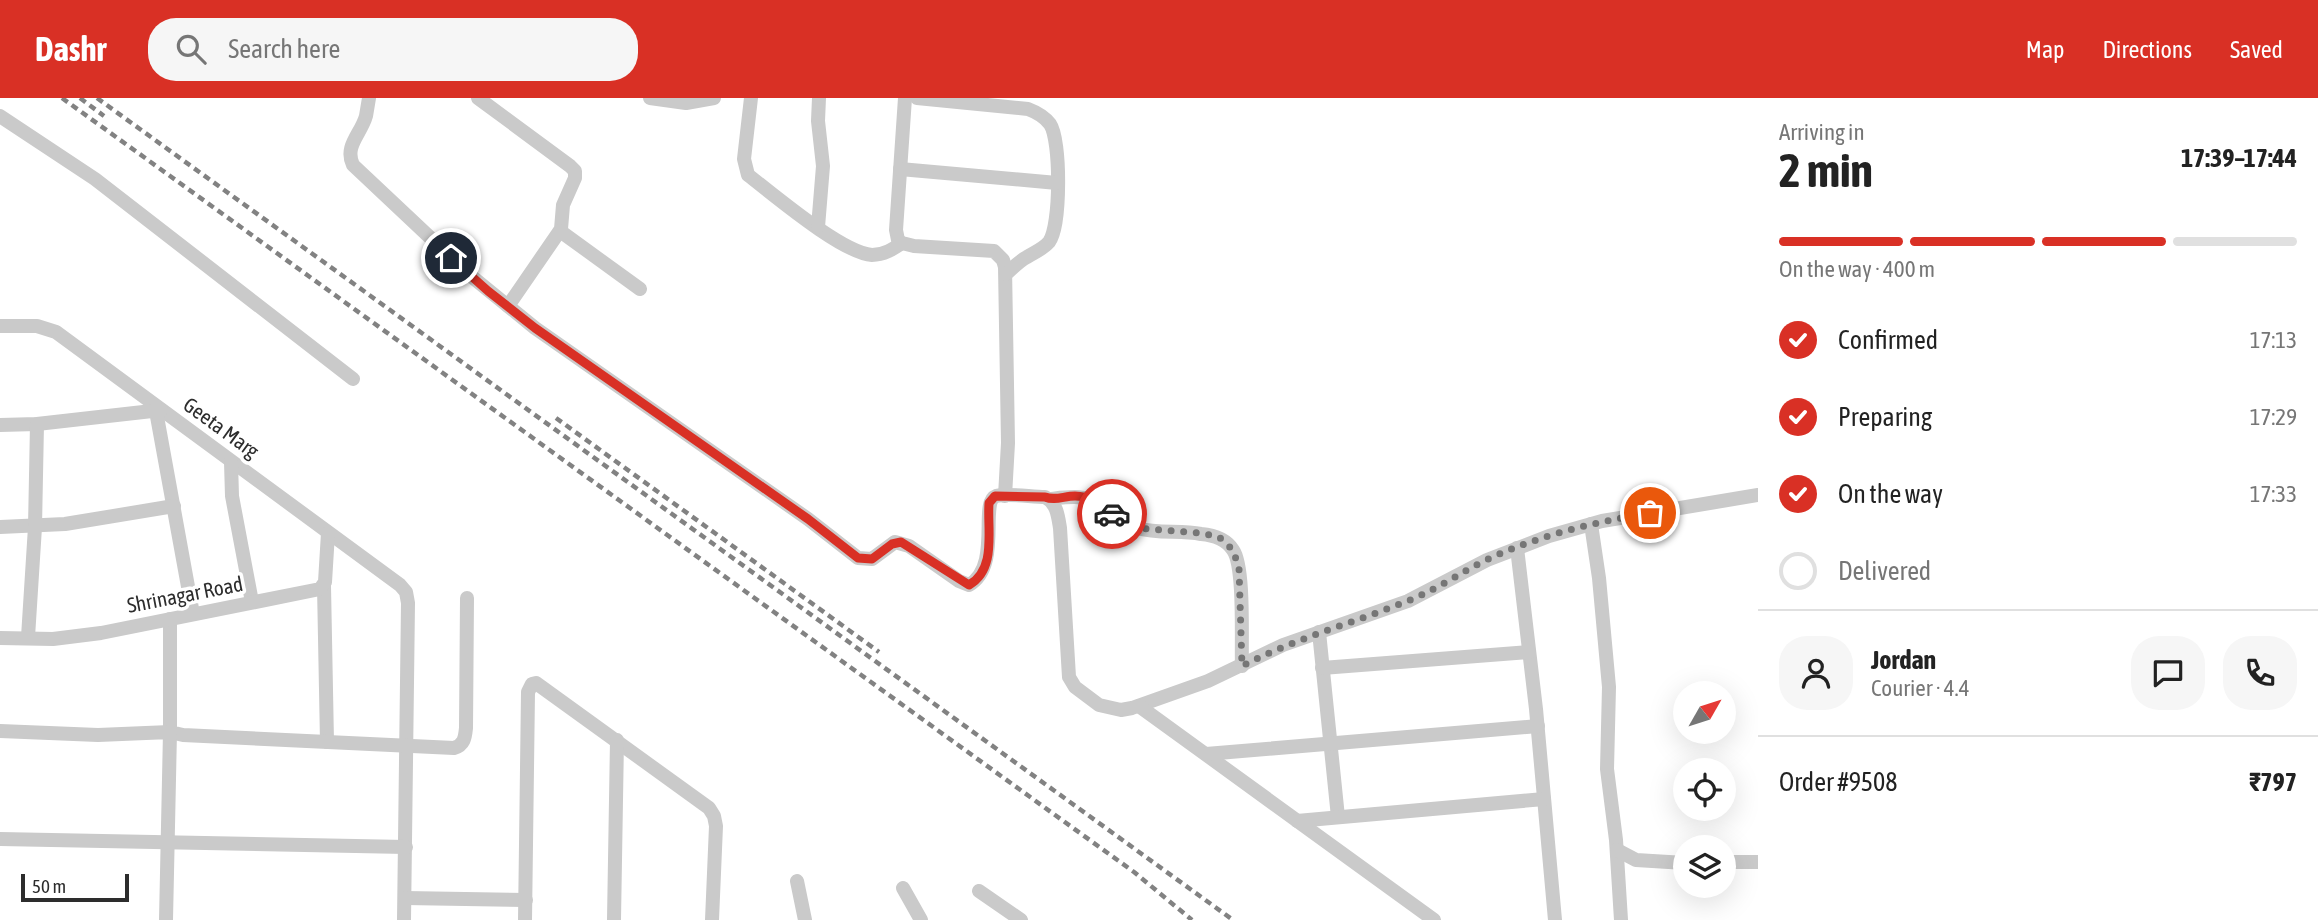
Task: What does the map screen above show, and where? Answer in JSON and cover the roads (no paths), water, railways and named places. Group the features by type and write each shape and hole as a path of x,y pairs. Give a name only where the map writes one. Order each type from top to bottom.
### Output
{"street":[{"path":"369,98 365,118 351,146 349,156 353,165 451,258 508,306 621,389 808,519 858,558 872,559 892,544 901,542 969,585 979,576 988,556 989,503 995,496 1050,499 1075,496 1090,499 1122,522 1136,528 1219,537 1233,550 1239,568 1242,666"},
{"path":"478,98 575,171 575,178 563,205 560,231 508,306"},
{"path":"650,98 686,103 714,98"},
{"path":"751,98 744,159 748,175 850,248 872,255 883,254 902,243 994,251 1003,260 1006,274 1008,443 1005,496"},
{"path":"818,227 823,166 818,121 820,98"},
{"path":"902,243 896,235 905,98"},
{"path":"917,98 1011,106 1038,114 1049,123 1054,134 1057,183 1052,237 1048,243 1006,274"},
{"path":"0,116 95,179 353,379"},
{"path":"900,169 1057,183"},
{"path":"560,231 640,289"},
{"name":"Geeta Marg","path":"0,326 37,326 56,332 159,411 400,585 406,592 408,603 407,746"},
{"path":"0,425 37,424 159,411 193,614"},
{"path":"28,637 35,527 37,424"},
{"path":"231,462 230,484 234,510 253,603"},
{"path":"1050,499 1057,511 1060,528 1071,682 1083,695 1099,705 1121,710 1208,681 1283,645 1408,601 1487,560 1517,548 1591,524 1758,495"},
{"path":"0,527 35,527 96,520 174,506"},
{"path":"1591,524 1609,677 1607,769 1617,850 1621,920"},
{"path":"327,742 324,586 328,534"},
{"path":"1517,548 1538,726 1555,920"},
{"name":"Shrinagar Road","path":"0,638 78,637 302,594 324,586"},
{"path":"0,731 98,735 170,732 183,735 454,748 460,746 465,739 467,598"},
{"path":"166,920 170,619"},
{"path":"1319,632 1338,817"},
{"path":"1322,668 1529,652"},
{"path":"526,920 528,692 536,683 709,808 716,827 712,920"},
{"path":"1139,706 1434,920"},
{"path":"1206,754 1538,726"},
{"path":"614,920 617,740"},
{"path":"404,920 407,746"},
{"path":"1297,821 1544,799"},
{"path":"0,839 406,847"},
{"path":"1617,850 1636,860 1673,862"},
{"path":"1736,862 1758,862"},
{"path":"797,881 805,920"},
{"path":"903,888 921,920"},
{"path":"979,891 1021,920"},
{"path":"405,898 526,900"}],"railway":[{"path":"62,98 1134,872 1192,920"},
{"path":"80,98 104,116"},
{"path":"97,98 1233,920"},
{"path":"556,418 879,652"}]}
